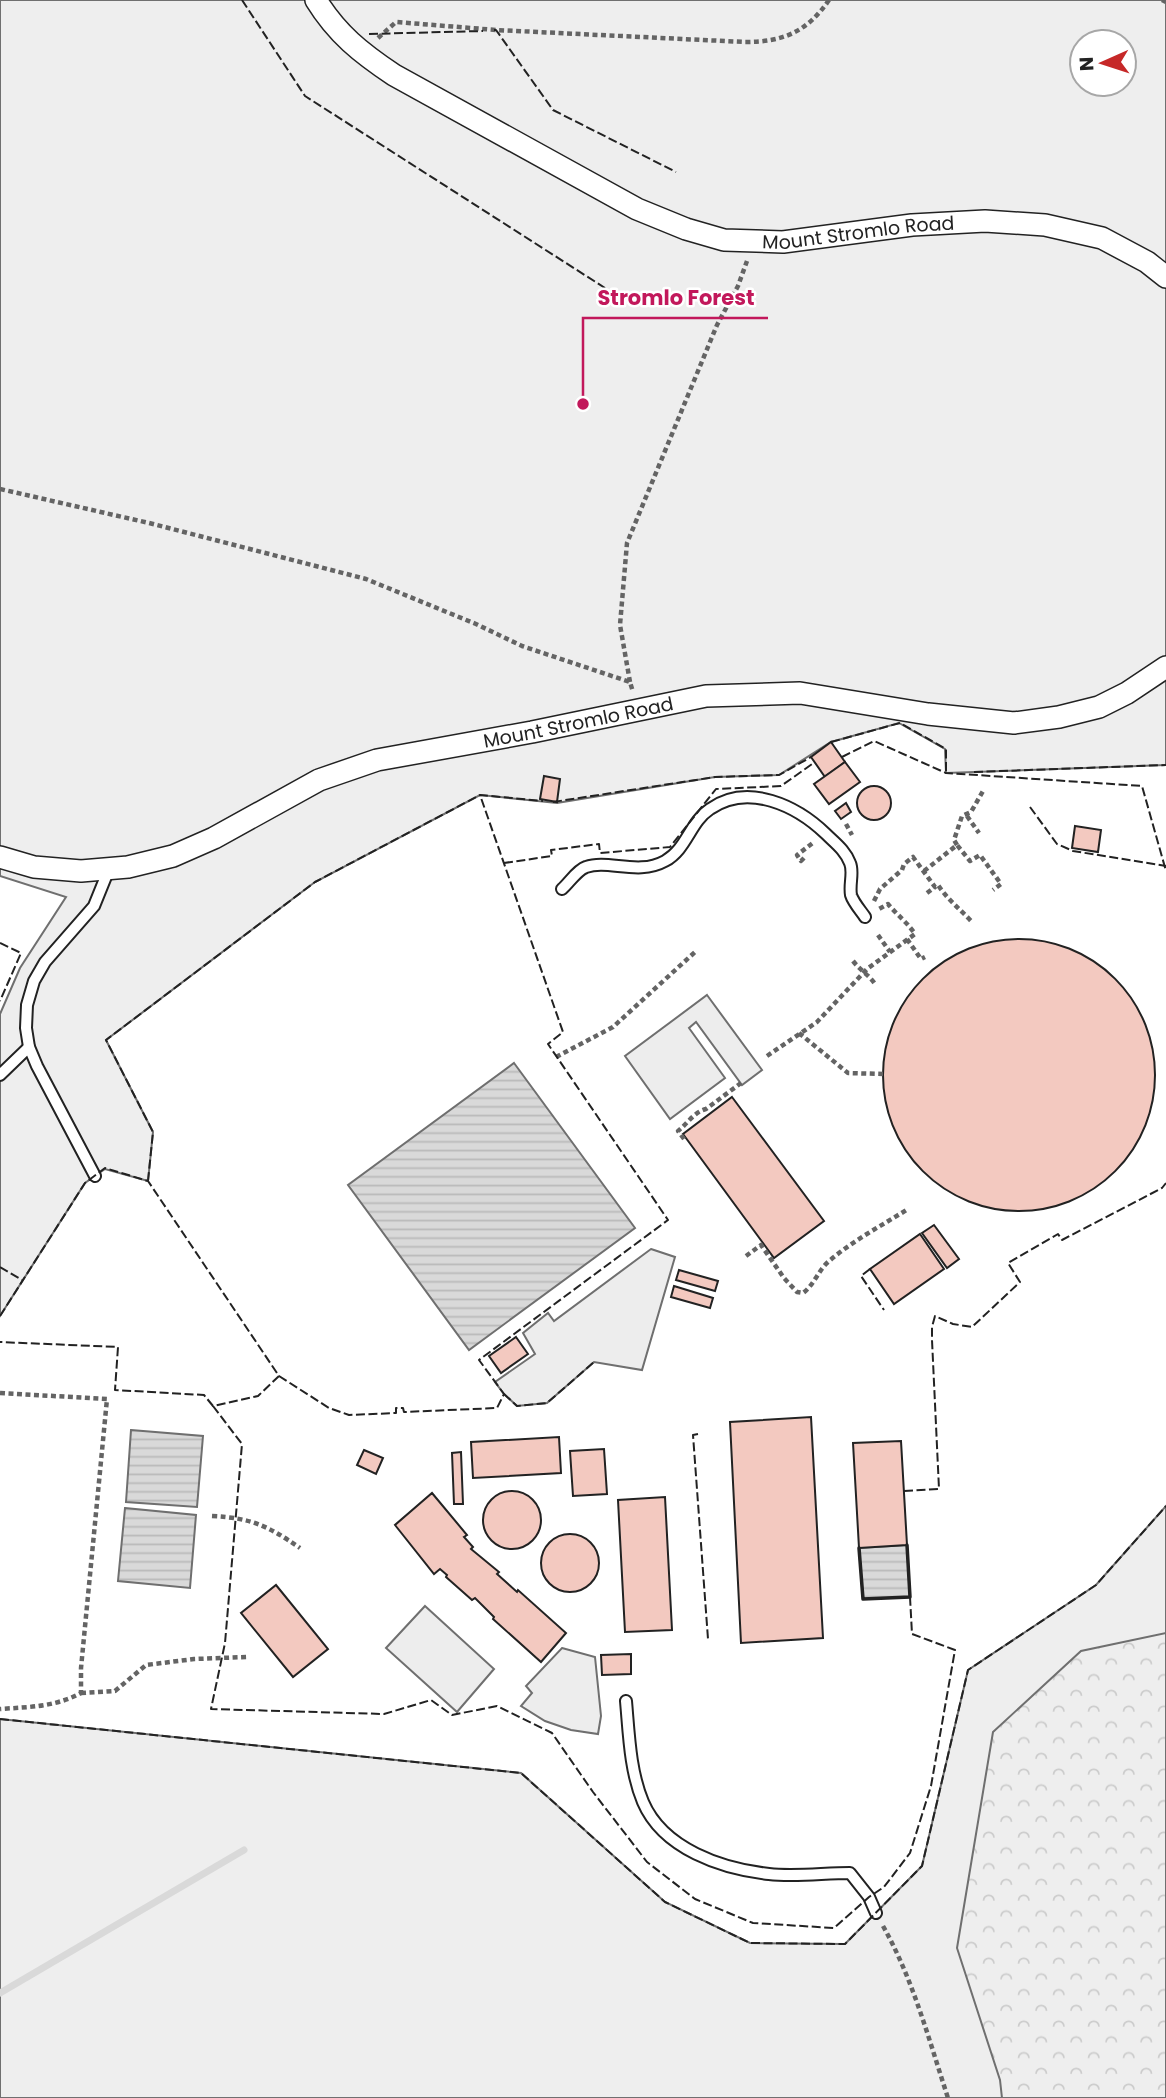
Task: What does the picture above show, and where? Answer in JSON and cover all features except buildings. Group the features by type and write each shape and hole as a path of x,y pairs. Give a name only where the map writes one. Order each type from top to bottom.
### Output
{"street":[{"name":"Mount Stromlo Road","path":"316,0 328,20 361,53 394,75 637,209 686,229 724,240 783,242 912,225 985,220 1045,225 1102,238 1147,261 1166,277"},
{"name":"Mount Stromlo Road","path":"0,857 34,867 81,871 128,867 173,856 214,838 319,780 377,760 532,732 706,696 800,693 928,714 1014,723 1059,717 1099,707 1127,694 1166,667"}],"lane":[{"path":"562,889 584,867 639,868 663,862 675,855 708,809 723,802 755,798 791,807 807,816 839,845 851,864 851,895 865,917"},
{"path":"95,1176 37,1066 29,1047 26,1028 27,1005 34,981 45,962 94,906 108,869"},
{"path":"0,1075 29,1047"},
{"path":"626,1701 635,1778 644,1804 658,1827 697,1854 734,1868 770,1874 850,1873 869,1897 876,1913"}],"path":[{"path":"361,53 396,22 496,30 767,42 786,37 805,26 818,15 828,0"},
{"path":"638,709 630,682 620,625 627,543 717,325 738,286 754,241"},
{"path":"0,489 149,523 366,579 522,646 630,682"},
{"path":"983,791 971,812 962,816 954,840 970,861 980,855 1001,884 993,890"},
{"path":"967,816 979,833"},
{"path":"804,858 801,860 797,855 814,842"},
{"path":"924,871 957,845"},
{"path":"885,883 914,857 935,887"},
{"path":"927,893 938,885 947,898 972,922"},
{"path":"767,1056 817,1022 863,973 915,934 888,904 865,917"},
{"path":"878,935 890,952"},
{"path":"907,940 921,960 925,957"},
{"path":"556,1057 613,1027 695,953"},
{"path":"853,961 875,984"},
{"path":"799,1032 848,1073 883,1074"},
{"path":"684,1139 678,1131 691,1117 741,1083"},
{"path":"746,1256 761,1245 784,1278 797,1292 803,1293 825,1264 908,1209"},
{"path":"0,1393 107,1399 80,1668 82,1693"},
{"path":"212,1516 237,1517 273,1530 300,1548"},
{"path":"0,1709 45,1706 65,1702 82,1693 115,1690 146,1665 194,1659 247,1657"},
{"path":"876,1913 897,1950 948,2098"}],"green space":[{"path":"0,0 1166,0 1166,765 946,773 945,749 899,723 831,742 779,775 715,777 557,803 480,795 315,882 106,1040 153,1132 148,1181 105,1169 85,1183 0,1316 0,1014 20,968 66,897 0,876"},
{"path":"1166,1506 1166,2098 0,2098 0,1719 521,1773 665,1902 750,1943 845,1944 922,1866 968,1670 1096,1585"},
{"path":"1166,1633 1166,2098 1002,2098 1000,2080 957,1948 993,1732 1081,1651"}],"shaded area":[{"path":"707,995 762,1070 742,1085 696,1022 689,1028 725,1078 670,1119 625,1056"},
{"path":"514,1063 635,1228 469,1350 348,1185"},
{"path":"651,1249 675,1257 642,1370 594,1362 547,1403 517,1406 504,1394 495,1382 535,1354 523,1333 548,1313 554,1321"},
{"path":"131,1430 203,1436 197,1507 126,1502"},
{"path":"125,1508 196,1515 190,1588 118,1581"},
{"path":"907,1545 910,1597 863,1599 859,1548"},
{"path":"425,1606 494,1669 457,1712 386,1648"},
{"path":"562,1648 595,1657 601,1716 598,1734 571,1730 545,1721 521,1706 532,1693 526,1686"}],"waterway":[{"path":"0,1993 244,1850"}],"fence":[{"path":"242,0 305,96 605,288"},
{"path":"494,30 553,110 676,172"},
{"path":"369,34 483,31"},
{"path":"831,742 900,723 946,749 946,773"},
{"path":"842,757 874,741 946,773 1142,786 1166,871"},
{"path":"553,802 715,777 779,775 811,757"},
{"path":"504,863 552,856 551,850 599,844 600,853 670,847 716,789 781,786 815,762"},
{"path":"974,772 1166,765"},
{"path":"148,1181 153,1132 106,1040 315,882 480,795 543,801"},
{"path":"279,1376 329,1408 349,1415 396,1413 396,1408 403,1408 404,1412 497,1408 504,1394 479,1360 668,1220 548,1044 563,1032 480,795"},
{"path":"1030,807 1057,844 1073,851 1166,866"},
{"path":"0,943 21,953 0,1001"},
{"path":"0,1316 85,1183 105,1168 148,1181 279,1376 258,1396 213,1406 204,1395 115,1390 118,1347 0,1342"},
{"path":"904,1491 939,1489 932,1340 935,1316 953,1324 972,1327 1020,1282 1008,1263 1058,1234 1062,1240 1162,1188 1166,1183"},
{"path":"0,1267 22,1280"},
{"path":"870,1269 861,1276 884,1310"},
{"path":"504,1394 517,1406 547,1403 594,1362"},
{"path":"213,1406 242,1444 225,1643 211,1709 384,1714 431,1700 452,1715 497,1706 552,1733 647,1862 695,1899 753,1923 834,1928 884,1887 910,1853 931,1786 955,1650 912,1634 910,1597"},
{"path":"698,1434 693,1435 708,1639"},
{"path":"0,1719 521,1773 665,1902 750,1943 845,1944 922,1866 968,1670 1096,1585 1166,1506"}],"wall":[{"path":"859,1548 863,1599 910,1597 907,1545"}],"place":[{"name":"Stromlo Forest","path":"583,404"}]}
